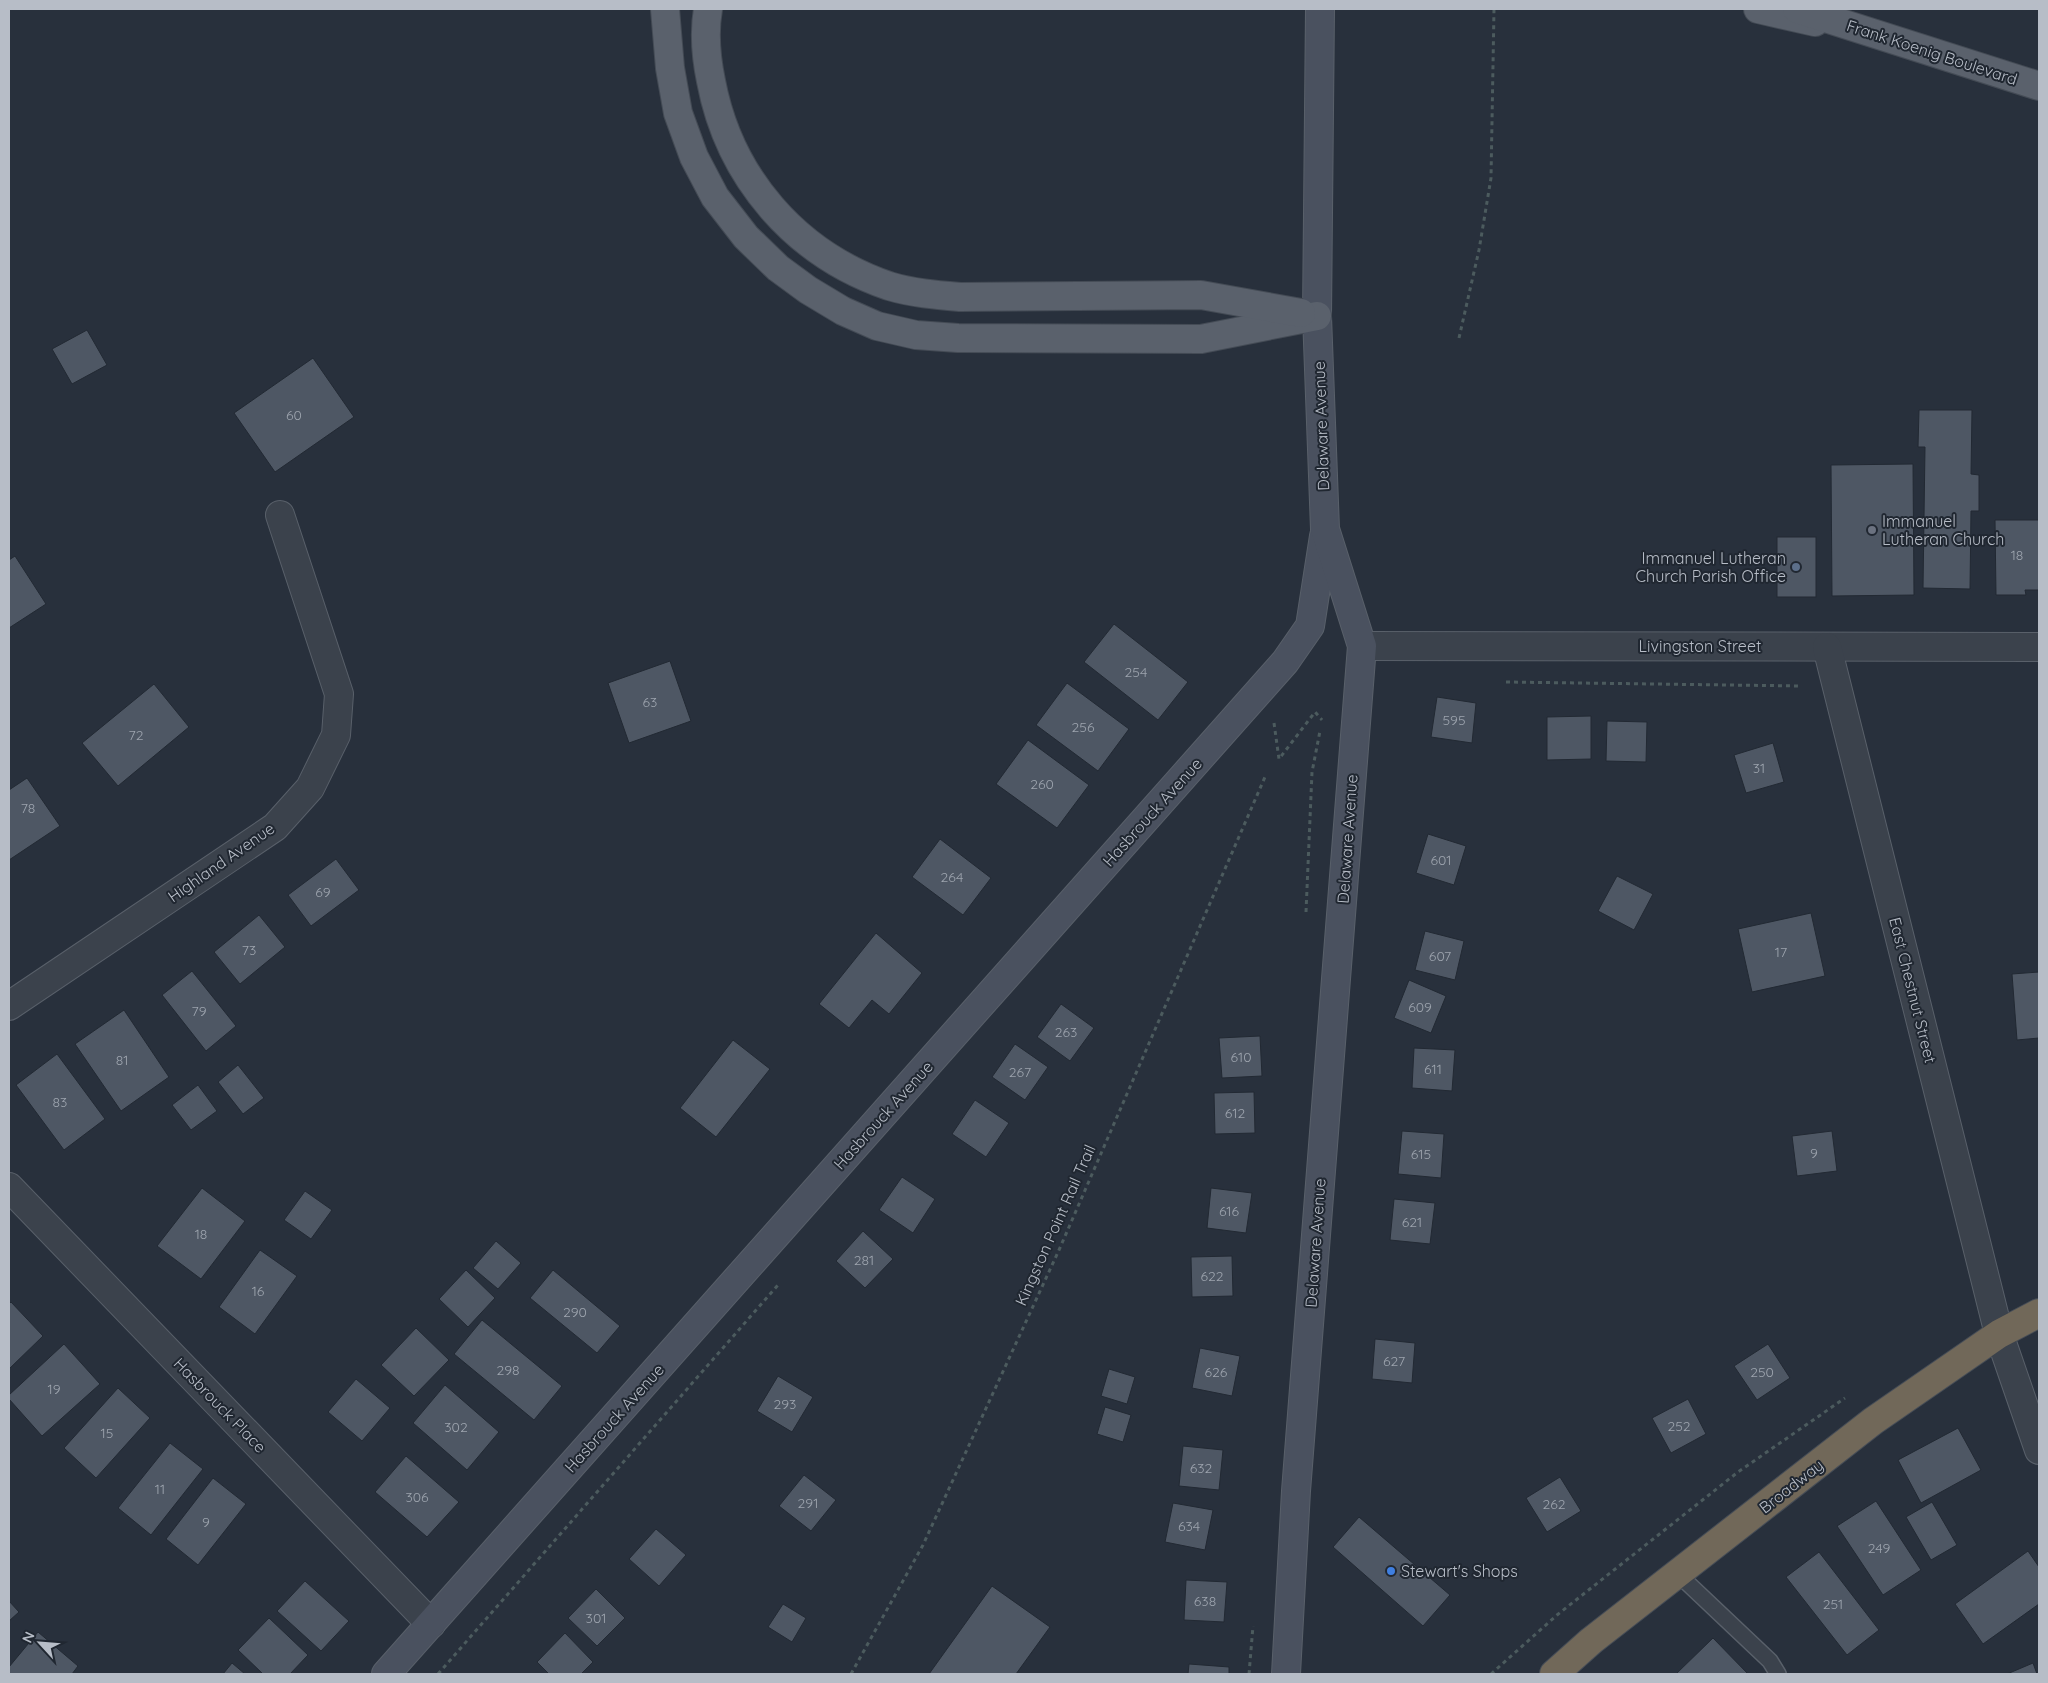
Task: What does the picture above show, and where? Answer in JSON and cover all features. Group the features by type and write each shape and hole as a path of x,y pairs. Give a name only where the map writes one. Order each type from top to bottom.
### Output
{"highway":[{"name":"Broadway","path":"1554,1674 1591,1642 1873,1421 1999,1334 2039,1313"}],"main road":[{"path":"665,9 670,68 678,113 694,157 715,197 746,237 778,268 808,290 843,310 887,328 916,335 958,338 1201,339 1317,316"},
{"path":"708,9 706,22 708,65 715,104 729,142 747,176 774,211 803,239 830,259 890,286 924,294 960,297 1201,295 1317,316"},
{"name":"Delaware Avenue","path":"1286,1674 1296,1491 1362,646 1325,529 1317,316 1320,9"},
{"path":"1758,9 1878,36"},
{"name":"Frank Koenig Boulevard","path":"1797,9 2039,86"},
{"name":"Hasbrouck Avenue","path":"386,1674 1285,662 1310,626 1325,529"}],"street":[{"name":"Highland Avenue","path":"9,1006 275,827 310,788 336,735 339,694 280,515"},
{"name":"Livingston Street","path":"1362,646 2039,647"},
{"name":"East Chestnut Street","path":"1827,647 1999,1334 2039,1450"},
{"name":"Hasbrouck Place","path":"9,1187 432,1624"}],"lane":[{"path":"1678,1574 1770,1661 1778,1674"}],"path":[{"path":"1459,338 1479,250 1491,178 1494,9"},
{"path":"1501,682 1808,686"},
{"path":"1267,726 1274,719 1279,759 1315,712 1322,719 1312,772 1306,919"},
{"name":"Kingston Point Rail Trail","path":"852,1674 931,1528 1058,1250 1265,777"},
{"path":"438,1674 784,1278"},
{"path":"1491,1674 1557,1615 1738,1472 1850,1395"},
{"path":"1249,1674 1253,1624"}],"building":[{"path":"87,330 107,365 72,384 52,349"},
{"path":"313,358 354,417 275,472 234,413"},
{"path":"1919,410 1972,410 1971,474 1979,475 1979,511 1971,511 1970,589 1923,588 1925,447 1918,447"},
{"name":"Immanuel Lutheran Church","path":"1913,464 1914,595 1832,596 1831,465"},
{"path":"1995,520 2039,520 2039,590 2025,590 2026,595 1996,595"},
{"name":"Immanuel Lutheran Church Parish Office","path":"1777,537 1816,537 1816,597 1777,597"},
{"path":"15,556 46,604 9,628 9,560"},
{"path":"1114,624 1188,682 1158,720 1084,662"},
{"path":"670,661 691,721 629,743 608,683"},
{"path":"1067,683 1129,729 1098,771 1036,725"},
{"path":"154,684 189,727 118,786 82,743"},
{"path":"1437,697 1476,703 1472,743 1431,737"},
{"path":"1591,716 1591,759 1547,760 1547,717"},
{"path":"1607,721 1647,722 1646,762 1606,761"},
{"path":"1028,740 1089,785 1057,828 996,784"},
{"path":"1773,743 1784,782 1746,793 1734,755"},
{"path":"27,778 60,826 9,860 9,790"},
{"path":"1428,834 1466,846 1454,885 1416,873"},
{"path":"940,839 991,878 963,915 912,877"},
{"path":"336,859 359,890 311,926 288,895"},
{"path":"1617,876 1653,894 1634,930 1598,911"},
{"path":"1811,913 1825,976 1752,992 1738,929"},
{"path":"259,915 285,947 240,984 214,952"},
{"path":"1425,931 1464,941 1455,980 1415,970"},
{"path":"876,933 922,973 889,1014 872,1000 849,1028 819,1004"},
{"path":"192,971 236,1026 206,1051 162,995"},
{"path":"2039,972 2039,1038 2017,1040 2012,974"},
{"path":"1409,980 1446,996 1431,1033 1394,1018"},
{"path":"1061,1004 1094,1028 1070,1061 1037,1037"},
{"path":"124,1010 169,1077 121,1111 75,1044"},
{"path":"1260,1036 1262,1076 1222,1078 1219,1038"},
{"path":"733,1040 770,1069 716,1137 680,1108"},
{"path":"1015,1044 1048,1067 1025,1100 992,1077"},
{"path":"1414,1048 1455,1050 1452,1091 1412,1088"},
{"path":"57,1054 105,1119 64,1150 16,1085"},
{"path":"238,1065 264,1098 243,1114 218,1082"},
{"path":"198,1085 217,1111 191,1130 172,1105"},
{"path":"1254,1092 1255,1133 1215,1134 1214,1093"},
{"path":"975,1100 1009,1123 986,1157 952,1134"},
{"path":"1402,1131 1444,1134 1441,1178 1398,1174"},
{"path":"1832,1131 1837,1171 1797,1176 1792,1136"},
{"path":"902,1177 935,1199 913,1233 879,1210"},
{"path":"202,1188 245,1221 201,1279 157,1246"},
{"path":"1211,1188 1252,1193 1246,1233 1207,1228"},
{"path":"305,1191 332,1210 311,1239 284,1220"},
{"path":"1394,1199 1435,1203 1430,1244 1390,1240"},
{"path":"863,1231 893,1259 865,1288 836,1261"},
{"path":"496,1241 521,1263 498,1289 473,1268"},
{"path":"260,1250 297,1276 255,1334 219,1307"},
{"path":"1232,1256 1233,1296 1192,1297 1191,1257"},
{"path":"466,1270 495,1298 468,1327 439,1299"},
{"path":"553,1270 620,1326 597,1353 530,1298"},
{"path":"11,1302 43,1336 9,1369 9,1304"},
{"path":"482,1320 562,1386 534,1420 454,1354"},
{"path":"416,1328 449,1360 414,1396 381,1365"},
{"path":"1375,1339 1415,1343 1412,1383 1372,1379"},
{"path":"64,1344 100,1384 42,1436 9,1399 9,1395"},
{"path":"1768,1344 1790,1378 1757,1400 1734,1366"},
{"path":"1200,1348 1240,1356 1232,1396 1192,1388"},
{"path":"1109,1369 1135,1377 1127,1404 1101,1396"},
{"path":"778,1376 813,1397 792,1432 757,1411"},
{"path":"356,1379 390,1408 362,1441 328,1412"},
{"path":"445,1385 499,1432 467,1470 413,1423"},
{"path":"118,1388 150,1418 96,1478 64,1448"},
{"path":"1688,1399 1706,1434 1671,1453 1652,1418"},
{"path":"1105,1407 1131,1415 1123,1442 1097,1434"},
{"path":"1958,1428 1981,1470 1921,1503 1898,1460"},
{"path":"170,1443 203,1469 151,1535 118,1508"},
{"path":"1183,1446 1223,1450 1219,1490 1179,1486"},
{"path":"406,1456 459,1502 427,1537 375,1492"},
{"path":"804,1475 836,1500 811,1531 779,1506"},
{"path":"1560,1477 1581,1511 1547,1532 1526,1498"},
{"path":"213,1478 246,1504 198,1565 166,1539"},
{"path":"1876,1501 1921,1570 1883,1595 1837,1526"},
{"path":"1932,1502 1957,1545 1931,1560 1906,1517"},
{"path":"1173,1503 1213,1510 1205,1550 1165,1542"},
{"name":"Stewart's Shops","path":"1359,1517 1450,1595 1423,1626 1333,1547"},
{"path":"656,1529 686,1555 659,1586 629,1559"},
{"path":"2028,1551 2039,1567 2039,1604 1983,1644 1955,1604"},
{"path":"1819,1552 1879,1630 1847,1655 1786,1577"},
{"path":"1186,1580 1227,1582 1224,1622 1184,1620"},
{"path":"305,1581 349,1621 321,1651 277,1611"},
{"path":"992,1586 1050,1627 1016,1674 929,1674"},
{"path":"596,1589 625,1618 597,1646 568,1618"},
{"path":"9,1601 19,1612 9,1621"},
{"path":"783,1604 806,1618 792,1642 768,1627"},
{"path":"269,1618 308,1655 290,1674 263,1674 238,1650"},
{"path":"38,1632 78,1666 72,1674 9,1674 9,1667"},
{"path":"565,1633 593,1662 581,1674 549,1674 537,1662"},
{"path":"1713,1638 1748,1674 1676,1674"},
{"path":"232,1663 245,1674 223,1674"},
{"path":"2033,1663 2037,1674 2007,1674"},
{"path":"1189,1664 1229,1667 1229,1674 1188,1674"}],"place":[{"name":"Immanuel Lutheran Church","path":"1872,530"},
{"name":"Immanuel Lutheran Church Parish Office","path":"1796,567"},
{"name":"Stewart's Shops","path":"1391,1571"}]}
